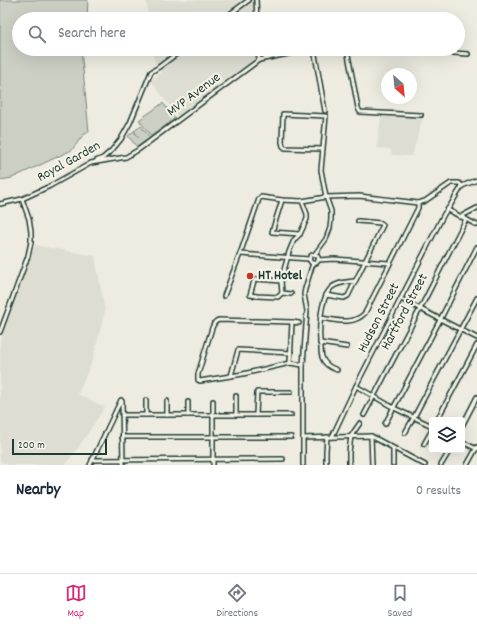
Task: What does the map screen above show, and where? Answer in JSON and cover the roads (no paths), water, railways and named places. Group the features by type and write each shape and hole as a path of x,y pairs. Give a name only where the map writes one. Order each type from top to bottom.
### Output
{"street":[{"path":"233,12 249,0"},
{"path":"256,0 257,12"},
{"name":"Royal Garden","path":"0,204 22,199 50,186 90,163 103,158 121,139 130,123 151,72 174,56"},
{"path":"259,56 259,60"},
{"name":"MVP Avenue","path":"90,163 126,157 138,150 259,60 279,56"},
{"path":"314,56 325,111"},
{"path":"348,56 360,112 421,115"},
{"path":"309,259 311,255 315,254 326,239 330,228 331,211 326,197 321,170 323,149 326,116 283,114 282,142 285,148 323,149"},
{"path":"224,296 261,197 302,201 326,197 359,196 418,204 425,201 451,183 462,186 477,180"},
{"name":"Hudson Street","path":"332,437 356,386 444,214 448,210 462,186"},
{"path":"0,332 28,256 31,242 29,219 22,199"},
{"path":"282,200 272,232 300,234"},
{"path":"282,293 281,281 289,252 294,240 300,234 307,221 308,216 302,201"},
{"path":"321,318 348,322 360,318 365,313 418,208 418,204"},
{"path":"460,216 477,208"},
{"path":"448,210 477,225"},
{"name":"Hartford Street","path":"364,415 466,219"},
{"path":"326,295 346,297 349,294 354,281 383,225 381,223 358,221"},
{"path":"385,424 477,247"},
{"path":"240,254 309,259 313,263"},
{"path":"315,254 318,257 318,260"},
{"path":"303,465 303,365 307,311 304,294 313,263 317,262 318,260 334,259 389,263"},
{"path":"281,281 257,279 254,281 250,296 278,297 282,293 291,294"},
{"path":"338,370 331,368 321,356 320,343 322,306 326,295 334,286 354,281"},
{"path":"405,433 477,298"},
{"path":"401,299 477,338"},
{"path":"299,323 219,320 215,322 198,374 198,380 200,381 231,376 290,363 303,365"},
{"path":"290,363 292,322"},
{"path":"320,343 347,346"},
{"path":"440,417 477,345"},
{"path":"231,376 238,350 291,353"},
{"path":"356,386 394,408 429,424"},
{"path":"256,415 257,392 291,392"},
{"path":"236,396 236,415"},
{"path":"465,420 477,397"},
{"path":"90,465 121,400 123,465"},
{"path":"146,400 146,415"},
{"path":"167,401 167,415"},
{"path":"213,401 213,465"},
{"path":"188,402 188,415"},
{"path":"122,415 291,415"},
{"path":"349,465 351,436 360,422"},
{"path":"424,444 429,435"},
{"path":"303,438 371,436 425,465"},
{"path":"371,436 372,465"},
{"path":"122,437 291,437"},
{"path":"326,465 327,437"},
{"path":"465,443 477,448 467,465"},
{"path":"393,448 393,465"},
{"path":"442,465 448,453"},
{"path":"92,460 283,459"}],"place":[{"name":"HT Hotel","path":"250,276"}]}
